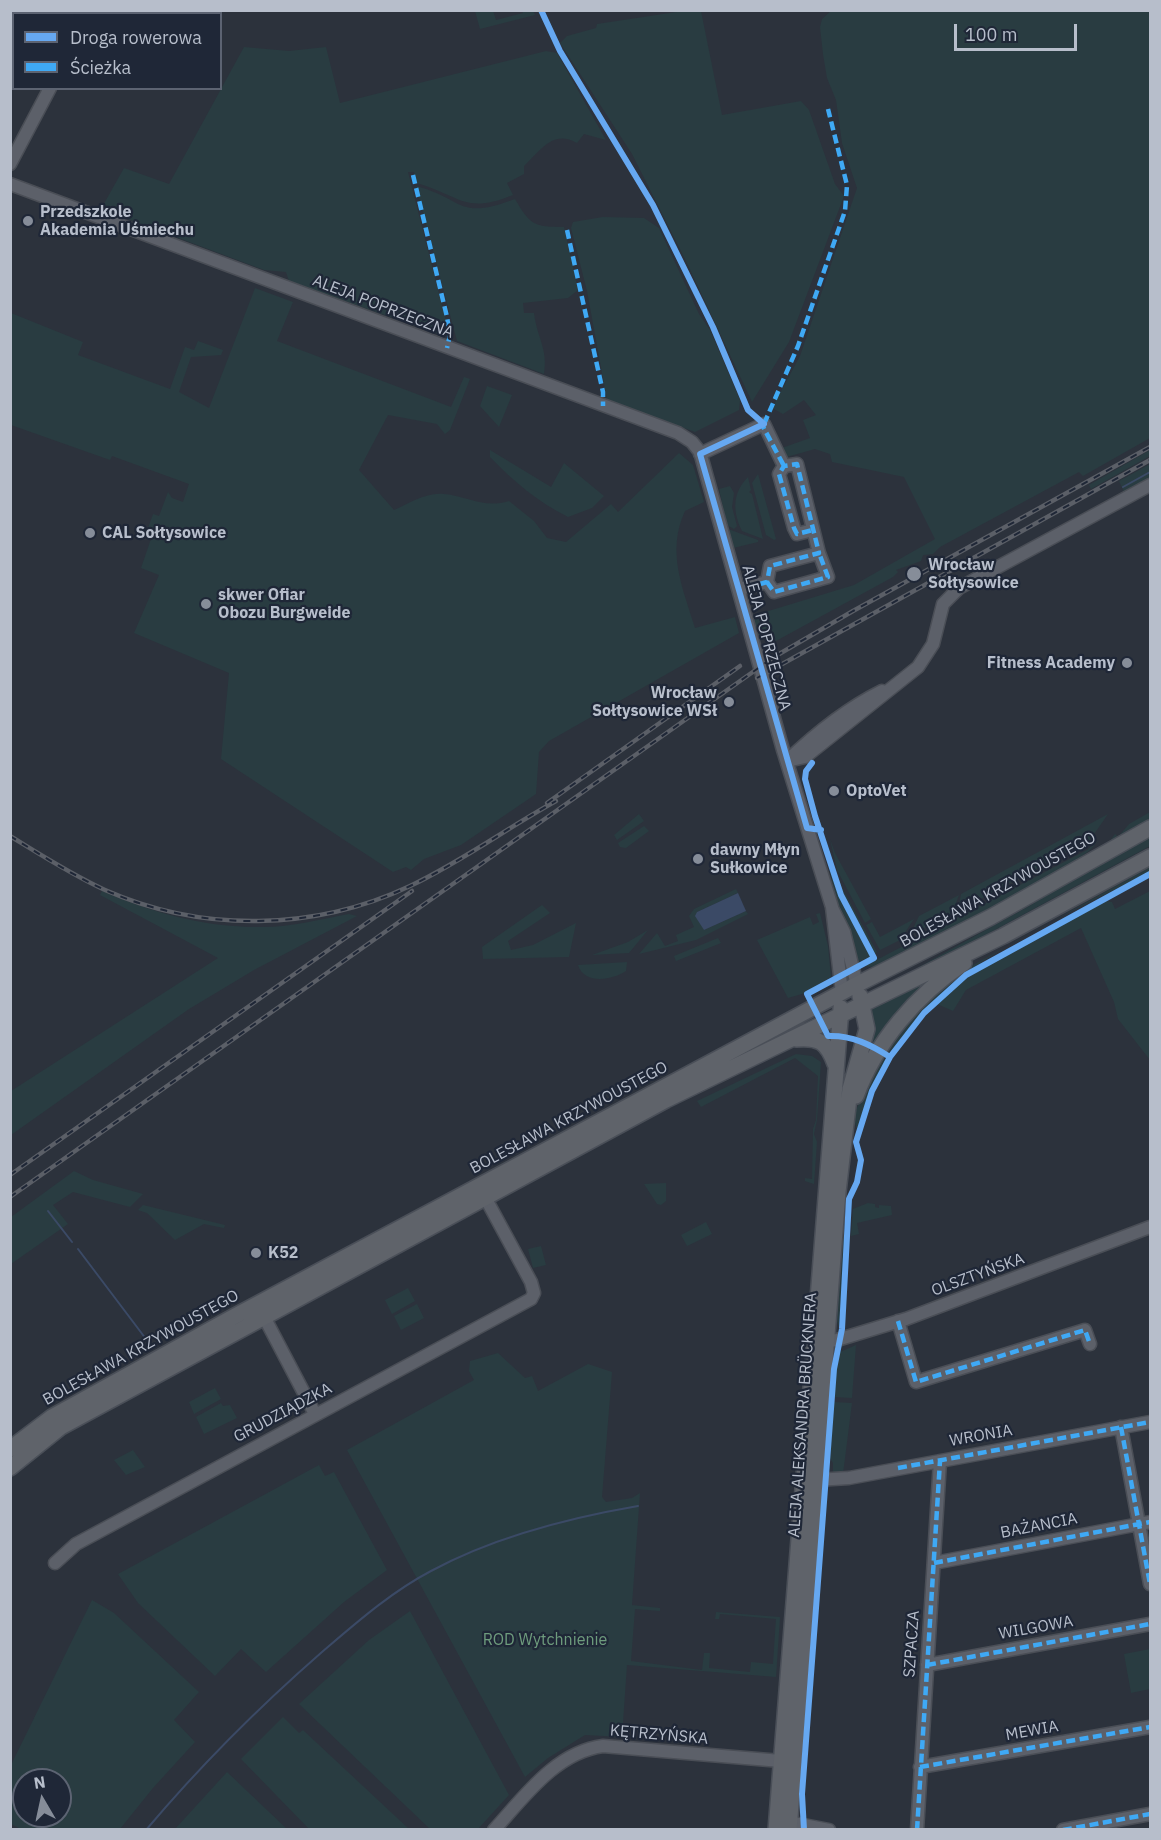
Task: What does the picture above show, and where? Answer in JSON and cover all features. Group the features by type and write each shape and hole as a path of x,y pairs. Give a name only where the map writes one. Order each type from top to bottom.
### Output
{"main road":[{"name":"BOLESŁAWA KRZYWOUSTEGO","path":"10,1468 61,1427 261,1311 842,993 991,917 1150,828"},
{"name":"BOLESŁAWA KRZYWOUSTEGO","path":"10,1449 52,1417 486,1199 666,1100 1004,936 1150,856"},
{"path":"846,1125 864,1078 887,1037 910,1008 949,973 1004,936"},
{"name":"ALEJA ALEKSANDRA BRÜCKNERA","path":"783,1825 781,1761 820,1342 850,1089 867,1029 857,985"},
{"name":"ALEJA ALEKSANDRA BRÜCKNERA","path":"783,1825 816,1480 820,1342 835,1064 842,993"},
{"path":"790,1039 818,1039 829,1048 835,1064"}],"street":[{"path":"10,164 49,90"},
{"name":"ALEJA POPRZECZNA","path":"10,184 678,433 692,442 700,454 776,725 832,908 842,993"},
{"path":"700,454 764,424 784,466"},
{"path":"813,530 797,534 794,528 779,474 784,466 797,464 819,554 828,577 774,592 767,582 771,567 819,554"},
{"path":"796,787 796,776 805,757 918,667 928,654 940,609 954,591 1150,485"},
{"path":"739,589 767,582"},
{"path":"787,761 805,742 865,699 895,685"},
{"path":"776,725 787,736 805,742"},
{"path":"787,761 805,757"},
{"name":"ALEJA POPRZECZNA","path":"832,908 844,932 857,985"},
{"name":"GRUDZIĄDZKA","path":"55,1563 76,1544 531,1299 534,1293 531,1282 486,1199"},
{"name":"OLSZTYŃSKA","path":"820,1342 898,1321 1150,1227"},
{"path":"261,1311 315,1414"},
{"path":"898,1321 916,1382 1085,1329 1090,1344"},
{"name":"WRONIA","path":"816,1480 849,1478 1150,1422"},
{"path":"1121,1427 1145,1523 1150,1584"},
{"name":"SZPACZA","path":"917,1830 939,1461"},
{"name":"BAŻANCIA","path":"934,1563 1145,1523"},
{"name":"WILGOWA","path":"927,1665 1150,1624"},
{"name":"MEWIA","path":"920,1767 1150,1726"},
{"name":"KĘTRZYŃSKA","path":"494,1830 547,1774 567,1758 585,1749 603,1746 781,1761"},
{"path":"1063,1830 1150,1814"},
{"path":"783,1825 829,1830"}],"green space":[{"path":"832,10 1150,11 1150,438 1083,476 1079,472 940,547 933,554 923,555 921,561 896,570 898,572 893,577 776,641 771,636 760,640 752,616 854,585 935,539 904,477 832,462 830,454 815,449 783,458 779,449 810,438 803,420 816,415 804,400 783,414 772,408 800,356 857,188 842,143 836,100 827,78 823,54 820,27 822,19"},
{"path":"475,11 493,11 496,20 523,13 522,11 533,11 535,15 480,29"},
{"path":"683,11 701,11 722,115 801,101 809,110 835,184 844,196 789,342 752,402 686,261 632,154 560,43 567,36 596,28 597,24"},
{"path":"244,47 289,51 326,47 340,103 546,51 557,53 606,140 584,134 577,143 561,138 548,143 524,166 524,174 507,183 513,195 497,201 472,203 463,201 416,183 414,172 408,172 447,325 441,335 289,281 286,272 264,270 101,209 124,168 169,184"},
{"path":"416,186 471,208 482,208 515,199 534,223 564,227 578,290 568,298 523,303 524,313 534,313 545,357 544,374 457,341"},
{"path":"603,217 644,218 659,228 699,314 710,330 740,400 739,410 695,432 607,400 587,291 571,228 573,222"},
{"path":"255,288 293,302 277,341 451,407 464,377 470,379 450,430 445,434 437,424 388,415 359,470 394,510 418,499 437,494 492,504 509,501 534,521 547,538 566,542 611,504 618,512 679,453 693,465 704,502 685,511 679,526 677,541 678,570 695,628 735,617 739,633 549,741 539,752 536,794 461,845 424,859 411,870 406,867 393,872 221,759 229,673 134,633 159,575 141,568 154,530 148,528 153,514 159,516 168,492 172,498 183,502 189,484 112,456 110,460 11,425 11,313 83,342 78,355 170,389 185,347 194,350 198,341 223,350 221,355 191,357 179,392 209,408"},
{"path":"487,386 512,395 499,427 480,406"},
{"path":"490,450 551,487 564,463 604,496 592,508 568,517 546,505 517,483 490,457"},
{"path":"1150,450 1150,456 1091,489 1089,485"},
{"path":"1150,464 1150,478 1124,492 1119,481"},
{"path":"758,474 776,539 774,540 766,535 752,483"},
{"path":"748,477 751,490 749,492 752,494 763,539 742,531 736,515 737,494"},
{"path":"730,486 734,493 732,507 737,526 734,529 727,525 719,489"},
{"path":"728,529 758,540 758,542 733,548"},
{"path":"1150,812 1150,822 1108,844 1115,834 1118,837 1129,824"},
{"path":"639,814 644,821 617,840 614,835"},
{"path":"1108,814 1090,840 958,911 961,894"},
{"path":"644,826 649,831 626,848 620,847 618,843"},
{"path":"1150,835 1150,846 880,992 872,993 1031,905 1087,869"},
{"path":"830,839 835,853 871,919 865,923 837,870"},
{"path":"823,840 840,897 871,956 859,962 837,904"},
{"path":"1099,840 1089,851 1068,866 885,964 865,966 1087,850"},
{"path":"1150,867 1150,871 1046,924"},
{"path":"838,881 840,884 877,952 873,954"},
{"path":"736,889 738,893 697,912 704,930 746,911 748,914 696,940 639,954 657,933 665,946 678,941 676,935 694,927 689,916 694,909"},
{"path":"102,891 180,918 221,925 274,927 349,914 357,916 254,970 189,1009 11,1135 11,1091 218,958 100,895"},
{"path":"1150,891 1150,1060 1118,1019 1114,1002 1081,928 966,990 953,1011 937,1004 963,981 996,960 1106,901 1112,902 1115,909"},
{"path":"959,895 952,914 910,935 919,916"},
{"path":"542,905 550,913 508,941 511,950 533,945 576,923 569,957 483,959 482,947"},
{"path":"820,913 828,946 831,977 802,994 788,998 757,940 810,917 813,925 819,922 816,914"},
{"path":"914,919 900,940 880,950 866,925 872,922 880,937"},
{"path":"648,930 629,953 592,955 628,942"},
{"path":"718,938 721,943 676,961 674,956"},
{"path":"1010,945 952,984 923,1012 890,1052 885,1049 913,1013 957,974"},
{"path":"627,962 626,971 614,977 599,979 586,976 578,965"},
{"path":"945,968 877,1045 871,1040 869,1009"},
{"path":"796,1054 812,1056 821,1062 817,1120 814,1134 817,1142 814,1184 805,1181 805,1178 812,1179 813,1129 816,1120 818,1076 795,1058 701,1107 697,1101"},
{"path":"880,1057 886,1061 870,1092 857,1129 854,1120 856,1110"},
{"path":"74,1171 93,1180 143,1194 130,1207 73,1192 53,1205 68,1224 11,1264 11,1217"},
{"path":"666,1183 666,1201 661,1205 657,1204 644,1184"},
{"path":"868,1203 875,1204 875,1207 879,1208 879,1205 891,1206 892,1215 857,1223 859,1234 851,1236 853,1209"},
{"path":"143,1205 225,1225 224,1228 204,1224 175,1240 147,1213 138,1210"},
{"path":"706,1222 712,1234 687,1246 681,1235"},
{"path":"843,1236 846,1237 839,1326 836,1320"},
{"path":"541,1246 546,1265 533,1268 528,1249"},
{"path":"408,1288 415,1301 392,1314 385,1300"},
{"path":"417,1304 424,1318 401,1330 394,1316"},
{"path":"856,1345 852,1398 834,1397 838,1353"},
{"path":"498,1353 525,1378 532,1376 538,1391 588,1364 612,1372 602,1497 606,1502 632,1498 640,1493 632,1605 660,1608 660,1611 635,1609 631,1661 702,1670 704,1653 710,1653 709,1668 750,1672 751,1662 773,1664 776,1619 720,1614 719,1619 715,1619 716,1612 780,1617 776,1677 627,1665 622,1737 585,1735 548,1758 525,1777 347,1450 474,1380 469,1371 470,1361"},
{"path":"215,1388 221,1399 194,1414 189,1402"},
{"path":"834,1402 852,1403 843,1474 833,1473 833,1463 830,1458"},
{"path":"221,1403 223,1406 230,1405 237,1418 204,1434 196,1417"},
{"path":"133,1450 145,1467 126,1475 114,1460"},
{"path":"319,1465 325,1476 334,1472 387,1570 344,1602 266,1672 241,1649 215,1676 138,1603 118,1574"},
{"path":"92,1600 114,1613 199,1692 174,1720 195,1742 120,1829 19,1828 72,1828 72,1768 12,1768 11,1824 11,1765"},
{"name":"ROD Wytchnienie","path":"410,1611 509,1795 478,1829 430,1829 299,1704 369,1640"},
{"path":"1150,1649 1150,1689 1131,1693 1124,1654"},
{"path":"283,1717 299,1733 303,1730 409,1829 309,1829 241,1759"},
{"path":"227,1772 287,1829 175,1829"}],"water":[{"path":"738,893 746,911 704,930 695,916 697,912"}],"waterway":[{"path":"1123,487 1150,472"},
{"path":"48,1211 72,1242"},
{"path":"78,1249 146,1339"},
{"path":"146,1830 209,1760 276,1694 374,1608 402,1588 431,1571 480,1548 558,1523 638,1506"}],"railway":[{"path":"10,1197 774,657 1150,447"},
{"path":"757,678 1150,460"},
{"path":"547,803 740,666"},
{"path":"10,836 93,884 142,904 180,914 258,921 336,912 374,901 429,877 556,801"},
{"path":"10,1175 412,891"}],"marked path":[{"path":"764,424 798,346 845,211 847,185 828,109"},
{"path":"413,175 447,317 450,335 447,348"},
{"path":"567,230 603,392 603,406"},
{"path":"760,421 784,466"},
{"path":"760,584 767,582 770,566 819,553 797,464 784,466 779,474 794,528 797,534 813,530"},
{"path":"767,582 774,592 828,577 819,553"},
{"path":"898,1321 916,1382 1085,1330 1090,1344"},
{"path":"898,1468 1150,1422"},
{"path":"1121,1427 1150,1584"},
{"path":"917,1830 940,1461"},
{"path":"934,1563 1150,1522"},
{"path":"927,1665 1150,1624"},
{"path":"920,1767 1150,1727"},
{"path":"1063,1830 1150,1814"}],"cycle path":[{"path":"541,10 560,51 653,205 713,327 748,410 764,424 700,454 807,828 821,830"},
{"path":"812,763 806,771 805,779 815,816 841,895 874,958 807,994 828,1036 845,1037 861,1042 890,1057"},
{"path":"804,1830 802,1794 834,1369 842,1329 849,1199 857,1182 861,1160 856,1142 872,1091 890,1057 924,1013 966,975 1150,874"}],"place":[{"name":"Przedszkole Akademia Uśmiechu","path":"28,221"},
{"name":"CAL Sołtysowice","path":"90,533"},
{"name":"Wrocław Sołtysowice","path":"914,574"},
{"name":"skwer Ofiar Obozu Burgweide","path":"206,604"},
{"name":"Fitness Academy","path":"1127,663"},
{"name":"Wrocław Sołtysowice WSł","path":"729,702"},
{"name":"OptoVet","path":"834,791"},
{"name":"dawny Młyn Sułkowice","path":"698,859"},
{"name":"K52","path":"256,1253"}]}
